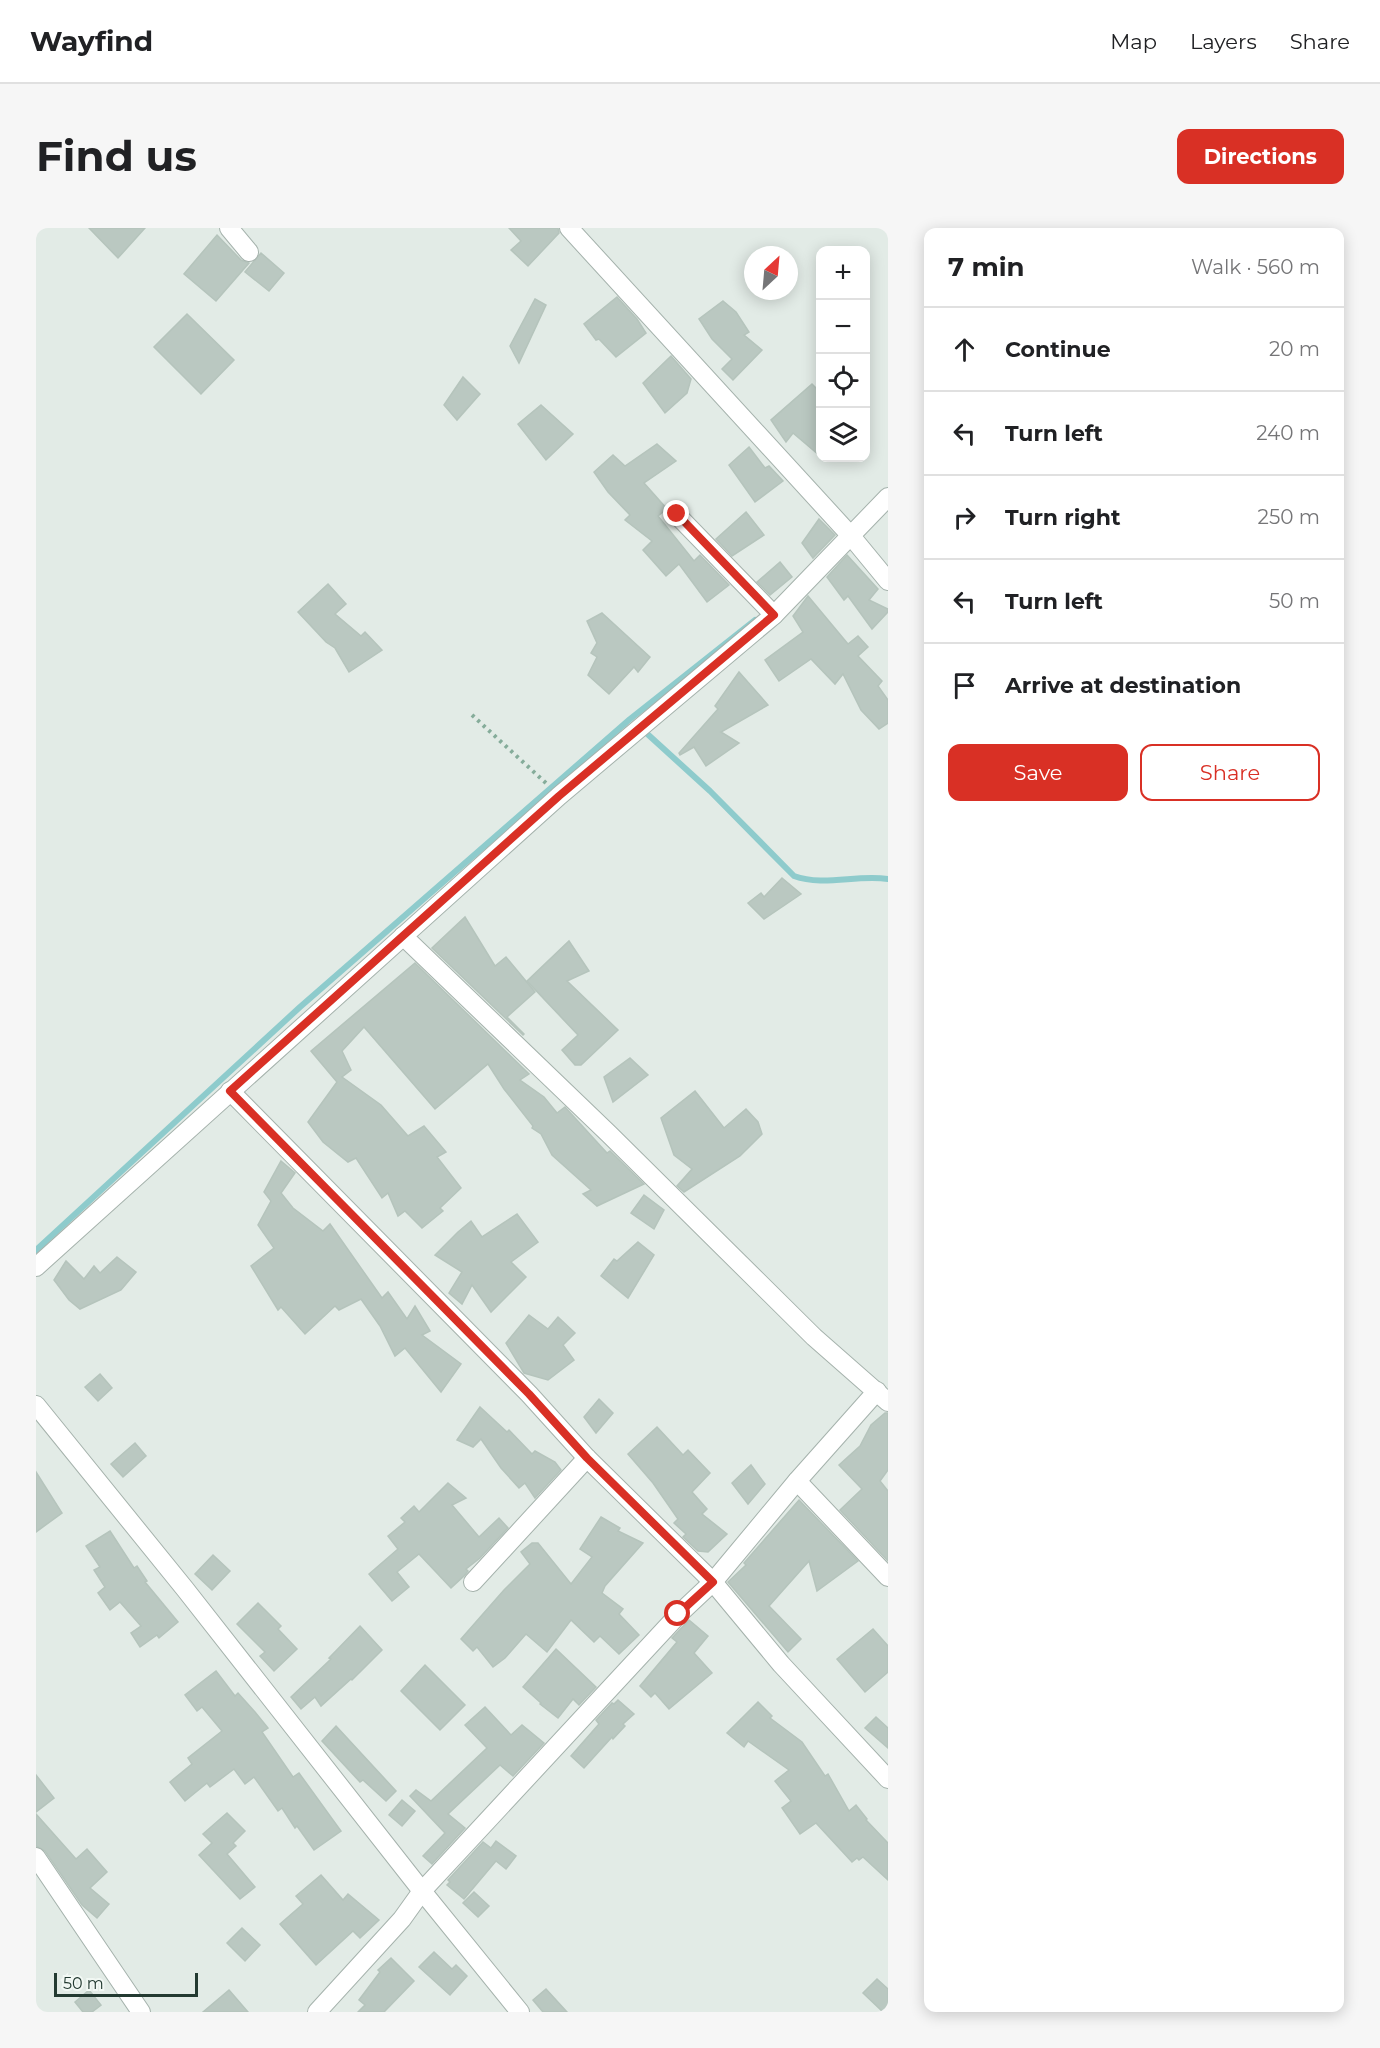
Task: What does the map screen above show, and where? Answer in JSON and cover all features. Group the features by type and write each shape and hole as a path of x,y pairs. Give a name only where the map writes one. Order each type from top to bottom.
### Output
{"street":[{"path":"229,228 249,252"},
{"path":"569,228 851,536 888,581"},
{"path":"36,1267 559,796 647,722 851,536 888,496"},
{"path":"677,514 769,610"},
{"path":"317,2012 402,1919 422,1891 678,1614 713,1582 797,1481 882,1396 814,1337 609,1134 403,936"},
{"path":"230,1091 529,1394 587,1458 713,1582 781,1664 888,1779"},
{"path":"36,1406 200,1607 422,1891 520,2012"},
{"path":"473,1582 587,1458"},
{"path":"797,1481 888,1578"},
{"path":"36,1857 141,2012"}],"path":[{"path":"472,715 546,784"}],"building":[{"path":"89,228 145,228 118,258"},
{"path":"509,228 558,228 559,233 528,266 511,250 521,241"},
{"path":"217,235 241,260 249,263 216,301 184,274"},
{"path":"261,253 284,273 269,291 245,272"},
{"path":"617,297 646,333 616,357 599,339 596,340 584,324"},
{"path":"535,299 546,305 519,363 510,346"},
{"path":"723,301 736,312 749,332 744,335 762,350 733,380 722,369 732,359 712,339 699,319"},
{"path":"187,314 234,360 201,394 154,347"},
{"path":"671,356 691,379 687,393 665,413 643,383"},
{"path":"463,377 480,394 457,420 444,405"},
{"path":"812,384 816,388 816,453 793,433 786,442 771,420"},
{"path":"541,405 573,434 546,460 518,424"},
{"path":"657,444 676,461 644,483 667,509 658,516 694,561 700,555 729,585 707,602 679,564 666,576 643,550 652,541 625,520 630,515 608,492 594,472 613,455 625,466"},
{"path":"749,447 765,468 769,466 783,481 755,502 729,465"},
{"path":"746,512 764,535 732,556 716,539"},
{"path":"819,519 835,535 813,558 802,543"},
{"path":"847,555 878,589 869,600 888,609 888,612 872,629 848,596 844,600 827,577"},
{"path":"780,562 792,577 770,595 757,582"},
{"path":"328,584 346,604 335,614 361,636 365,632 382,650 349,672 335,648 326,642 298,612"},
{"path":"808,596 848,644 858,636 868,647 858,656 882,681 878,686 888,700 888,723 879,729 861,710 843,674 835,684 811,659 779,681 765,660 803,632 793,616"},
{"path":"602,613 650,657 638,672 634,667 609,694 588,675 597,657 591,653 597,643 587,621"},
{"path":"739,672 768,705 721,732 739,743 706,766 694,747 680,755 679,753 718,709 715,706"},
{"path":"782,878 801,894 764,919 748,903 761,893 764,897"},
{"path":"465,917 495,966 506,957 535,992 507,1017 523,1035 432,948"},
{"path":"569,941 589,971 567,981 618,1030 581,1065 575,1065 562,1050 578,1035 527,981"},
{"path":"415,963 529,1074 520,1080 544,1097 557,1113 565,1107 607,1153 610,1151 644,1184 597,1206 583,1194 591,1190 552,1155 541,1134 532,1128 533,1126 488,1064 435,1109 364,1027 342,1051 351,1070 342,1077 381,1105 408,1136 424,1126 446,1152 437,1157 461,1188 440,1208 443,1211 422,1228 405,1211 398,1216 388,1193 382,1198 356,1158 348,1162 323,1142 308,1122 337,1082 311,1051"},
{"path":"630,1058 648,1075 613,1102 604,1077"},
{"path":"695,1091 724,1128 746,1109 758,1122 762,1134 740,1156 684,1192 677,1186 692,1169 674,1155 661,1118"},
{"path":"281,1161 295,1173 281,1193 293,1208 323,1231 330,1224 382,1298 388,1292 407,1319 415,1306 430,1331 422,1335 461,1364 441,1392 405,1348 395,1356 380,1326 361,1299 339,1310 335,1306 305,1334 281,1307 278,1310 251,1266 274,1248 258,1225 271,1201 264,1192"},
{"path":"644,1195 664,1210 654,1229 631,1213"},
{"path":"517,1214 538,1242 511,1262 526,1277 491,1312 472,1285 462,1304 449,1293 462,1272 435,1255 471,1221 482,1237"},
{"path":"638,1242 654,1255 628,1298 601,1276 614,1259 617,1261"},
{"path":"117,1257 136,1272 121,1290 80,1309 69,1300 54,1280 66,1261 84,1279 94,1266 100,1273"},
{"path":"529,1315 548,1329 558,1317 575,1333 563,1345 574,1360 548,1380 524,1373 506,1343"},
{"path":"100,1374 112,1388 98,1401 85,1387"},
{"path":"599,1399 613,1413 596,1433 584,1417"},
{"path":"480,1407 507,1432 509,1430 532,1454 535,1451 555,1462 561,1470 535,1498 525,1483 519,1488 501,1468 481,1439 473,1447 457,1440"},
{"path":"888,1413 888,1470 880,1481 888,1491 888,1561 840,1510 862,1489 839,1465 860,1446 871,1425"},
{"path":"657,1427 683,1455 688,1450 710,1473 692,1492 707,1509 702,1514 727,1534 708,1552 698,1551 683,1537 686,1534 674,1523 678,1519 653,1483 628,1454"},
{"path":"135,1443 146,1456 123,1477 111,1464"},
{"path":"751,1465 765,1484 748,1504 732,1483"},
{"path":"36,1472 62,1513 36,1532"},
{"path":"448,1483 466,1498 452,1505 479,1537 499,1518 508,1528 480,1558 466,1569 468,1571 451,1588 419,1554 397,1572 409,1587 392,1601 369,1574 398,1549 388,1536 405,1522 401,1518 414,1506 419,1512"},
{"path":"799,1500 858,1561 817,1591 809,1561 769,1606 801,1639 788,1652 728,1582 746,1565 744,1563"},
{"path":"601,1517 620,1528 618,1531 643,1543 605,1586 602,1593 623,1609 619,1614 639,1635 619,1654 600,1636 594,1642 571,1620 547,1652 526,1634 505,1658 493,1667 477,1647 473,1651 461,1639 530,1564 521,1552 532,1543 538,1543 571,1584 592,1557 580,1549"},
{"path":"110,1531 134,1568 137,1566 147,1581 145,1582 178,1622 159,1638 157,1635 140,1647 131,1633 141,1626 120,1602 110,1610 98,1593 105,1587 94,1570 100,1567 86,1546"},
{"path":"213,1555 230,1571 212,1590 195,1574"},
{"path":"258,1603 281,1626 278,1629 297,1649 274,1671 260,1656 265,1652 237,1624"},
{"path":"689,1620 708,1636 694,1653 712,1673 669,1709 655,1693 651,1697 640,1686 677,1642 672,1638"},
{"path":"360,1626 382,1650 352,1680 321,1706 315,1697 301,1709 291,1697 331,1659 329,1658"},
{"path":"873,1629 888,1646 888,1672 865,1692 837,1659"},
{"path":"556,1649 596,1687 579,1705 573,1699 558,1718 523,1687"},
{"path":"425,1665 465,1705 440,1730 401,1691"},
{"path":"216,1671 235,1696 238,1693 268,1728 262,1732 293,1777 299,1773 341,1831 314,1850 282,1808 278,1811 254,1777 245,1784 234,1769 210,1787 207,1783 185,1801 170,1782 192,1764 188,1758 222,1731 202,1707 197,1711 185,1695"},
{"path":"618,1700 634,1714 584,1768 571,1756 599,1724 596,1720 612,1703"},
{"path":"758,1702 772,1716 770,1718 802,1742 825,1776 828,1774 849,1811 856,1805 866,1820 888,1843 888,1880 863,1857 852,1862 816,1823 800,1834 782,1808 791,1801 775,1781 789,1770 748,1741 744,1747 727,1733"},
{"path":"485,1707 511,1735 522,1725 544,1743 513,1776 500,1765 448,1814 465,1828 432,1864 423,1856 445,1833 410,1796 416,1790 431,1801 487,1748 465,1725"},
{"path":"876,1717 888,1728 888,1748 865,1728"},
{"path":"336,1726 396,1791 386,1801 363,1780 360,1782 322,1741"},
{"path":"36,1775 54,1798 36,1812"},
{"path":"402,1800 415,1811 402,1826 389,1815"},
{"path":"227,1813 245,1831 233,1843 236,1846 227,1854 255,1887 240,1899 199,1855 212,1843 203,1834"},
{"path":"36,1814 76,1859 87,1849 107,1872 90,1888 109,1904 97,1918 82,1905 45,1851 36,1846"},
{"path":"496,1841 516,1856 506,1869 496,1861 464,1899 447,1885 450,1882 448,1880 483,1842 491,1848"},
{"path":"321,1875 343,1900 348,1894 379,1920 360,1938 353,1931 316,1965 280,1924 303,1904 296,1896"},
{"path":"474,1892 489,1906 478,1917 463,1903"},
{"path":"242,1928 260,1945 245,1961 227,1943"},
{"path":"434,1952 452,1969 456,1965 467,1976 450,1995 419,1967"},
{"path":"391,1958 414,1981 384,2012 358,2012 365,2005 359,2000 380,1972 378,1970"},
{"path":"877,1979 888,1989 888,2012 883,2012 863,1993"},
{"path":"546,1989 567,2012 543,2012 533,2000"},
{"path":"89,1990 101,2005 92,2012 83,2012 75,2002"},
{"path":"229,1990 248,2012 203,2012"}],"waterway":[{"path":"36,1250 300,1007 630,719 755,620"},
{"path":"643,730 710,791 794,876 817,880 888,879"}],"route":[{"path":"677,514 774,615 559,796 230,1091 529,1394 587,1458 713,1582 678,1614"}]}
